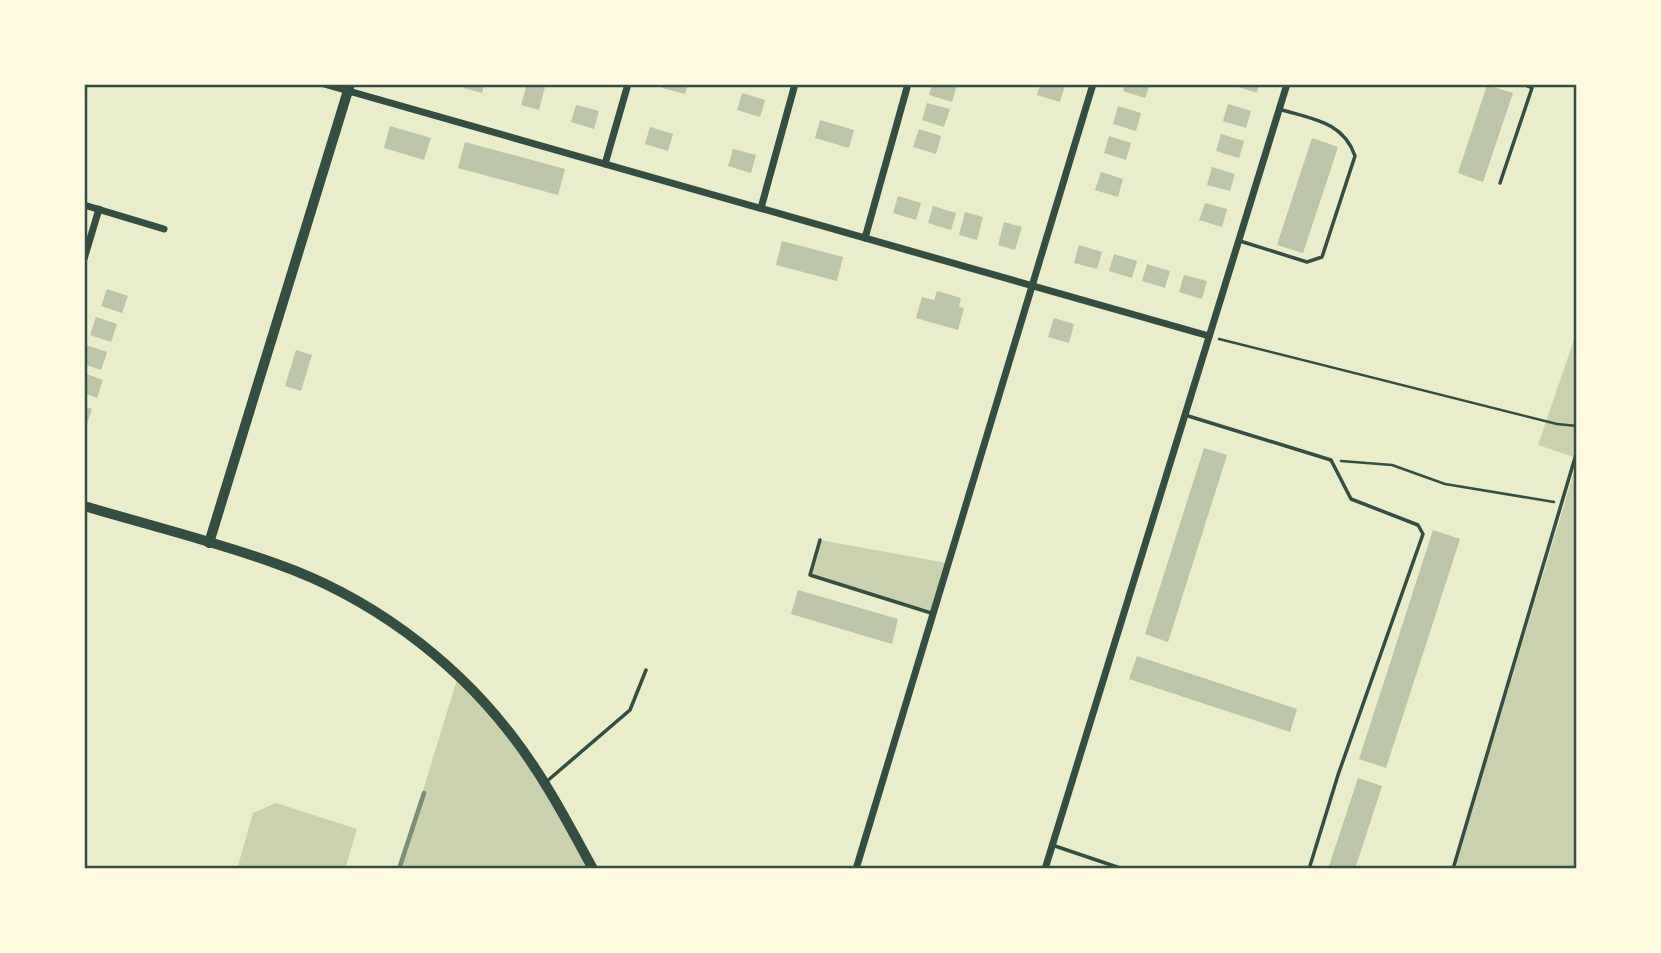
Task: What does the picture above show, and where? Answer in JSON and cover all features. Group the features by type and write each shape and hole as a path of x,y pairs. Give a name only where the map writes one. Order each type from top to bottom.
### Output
{"main road":[{"path":"84,506 277,564 317,580 382,616 430,652 473,690 510,732 544,783 593,869"}],"street":[{"path":"324,84 349,87 605,164 1209,336"},
{"path":"605,164 628,84"},
{"path":"761,208 795,84"},
{"path":"865,238 908,84"},
{"path":"856,869 931,613 1093,84"},
{"path":"1045,869 1287,84"},
{"path":"209,543 349,87"},
{"path":"84,205 164,229"},
{"path":"84,259 99,209"}],"lane":[{"path":"1500,183 1532,88 1523,84"},
{"path":"1240,241 1307,262 1322,257 1355,156 1349,139 1336,127 1279,109"},
{"path":"1185,415 1331,460 1351,499 1419,525 1423,534 1355,726 1309,869"},
{"path":"1453,869 1577,451"},
{"path":"820,540 810,575 931,613"},
{"path":"544,783 630,710 646,670"},
{"path":"1052,845 1123,869"}],"path":[{"path":"1209,336 1557,424 1577,426"},
{"path":"1331,460 1392,465 1445,484 1561,503"}],"green space":[{"path":"1577,331 1577,458 1538,445"},
{"path":"1577,462 1577,869 1454,869"},
{"path":"820,540 947,563 931,613 810,575"},
{"path":"458,676 510,732 593,869 399,869"},
{"path":"276,803 357,829 345,869 247,869 238,866 253,813"}],"building":[{"path":"465,84 484,84 482,93 464,88"},
{"path":"527,84 545,87 539,110 521,105"},
{"path":"663,84 688,84 685,94 662,88"},
{"path":"932,84 957,84 952,102 929,95"},
{"path":"1041,84 1065,85 1060,102 1037,95"},
{"path":"1125,84 1150,84 1145,98 1123,91"},
{"path":"1230,84 1259,84 1257,93"},
{"path":"1487,85 1513,93 1483,182 1458,173"},
{"path":"742,93 765,100 760,117 737,110"},
{"path":"927,103 950,109 944,127 922,120"},
{"path":"1228,104 1251,111 1246,128 1223,121"},
{"path":"576,105 599,111 594,129 571,122"},
{"path":"1118,106 1141,113 1136,131 1113,124"},
{"path":"820,120 854,130 849,148 815,138"},
{"path":"390,126 431,138 424,160 384,148"},
{"path":"650,127 673,134 668,151 645,144"},
{"path":"919,129 941,136 936,154 913,147"},
{"path":"1221,134 1244,141 1239,158 1216,151"},
{"path":"1109,136 1131,143 1126,160 1104,153"},
{"path":"1312,138 1338,147 1303,253 1277,245"},
{"path":"465,142 565,169 558,195 458,168"},
{"path":"733,149 756,155 751,173 728,166"},
{"path":"1212,167 1235,174 1230,191 1207,185"},
{"path":"1101,172 1123,179 1118,197 1095,190"},
{"path":"898,196 921,203 916,220 893,213"},
{"path":"1205,203 1227,209 1222,227 1199,220"},
{"path":"933,206 956,213 951,230 928,223"},
{"path":"965,212 983,217 977,240 959,235"},
{"path":"1004,222 1022,227 1015,250 998,245"},
{"path":"782,241 843,257 837,281 776,265"},
{"path":"1079,245 1102,252 1097,269 1074,263"},
{"path":"1114,254 1137,261 1132,278 1109,271"},
{"path":"1147,264 1170,271 1165,288 1142,281"},
{"path":"1184,275 1207,281 1202,299 1179,292"},
{"path":"107,289 128,296 122,313 101,306"},
{"path":"937,291 961,298 959,307 964,308 958,330 916,318 922,297 934,300"},
{"path":"96,317 117,324 111,342 90,335"},
{"path":"1054,318 1074,324 1069,343 1048,337"},
{"path":"86,345 107,352 101,370 84,364"},
{"path":"296,350 312,355 301,391 285,386"},
{"path":"84,373 103,380 97,398 84,393"},
{"path":"84,406 92,409 86,427 84,426"},
{"path":"1204,448 1227,455 1168,642 1145,634"},
{"path":"1433,530 1460,539 1386,768 1359,759"},
{"path":"798,590 898,619 892,644 791,614"},
{"path":"1137,656 1297,709 1290,732 1129,679"},
{"path":"1358,778 1382,786 1355,869 1328,869"}],"railway":[{"path":"399,869 424,793"}]}
